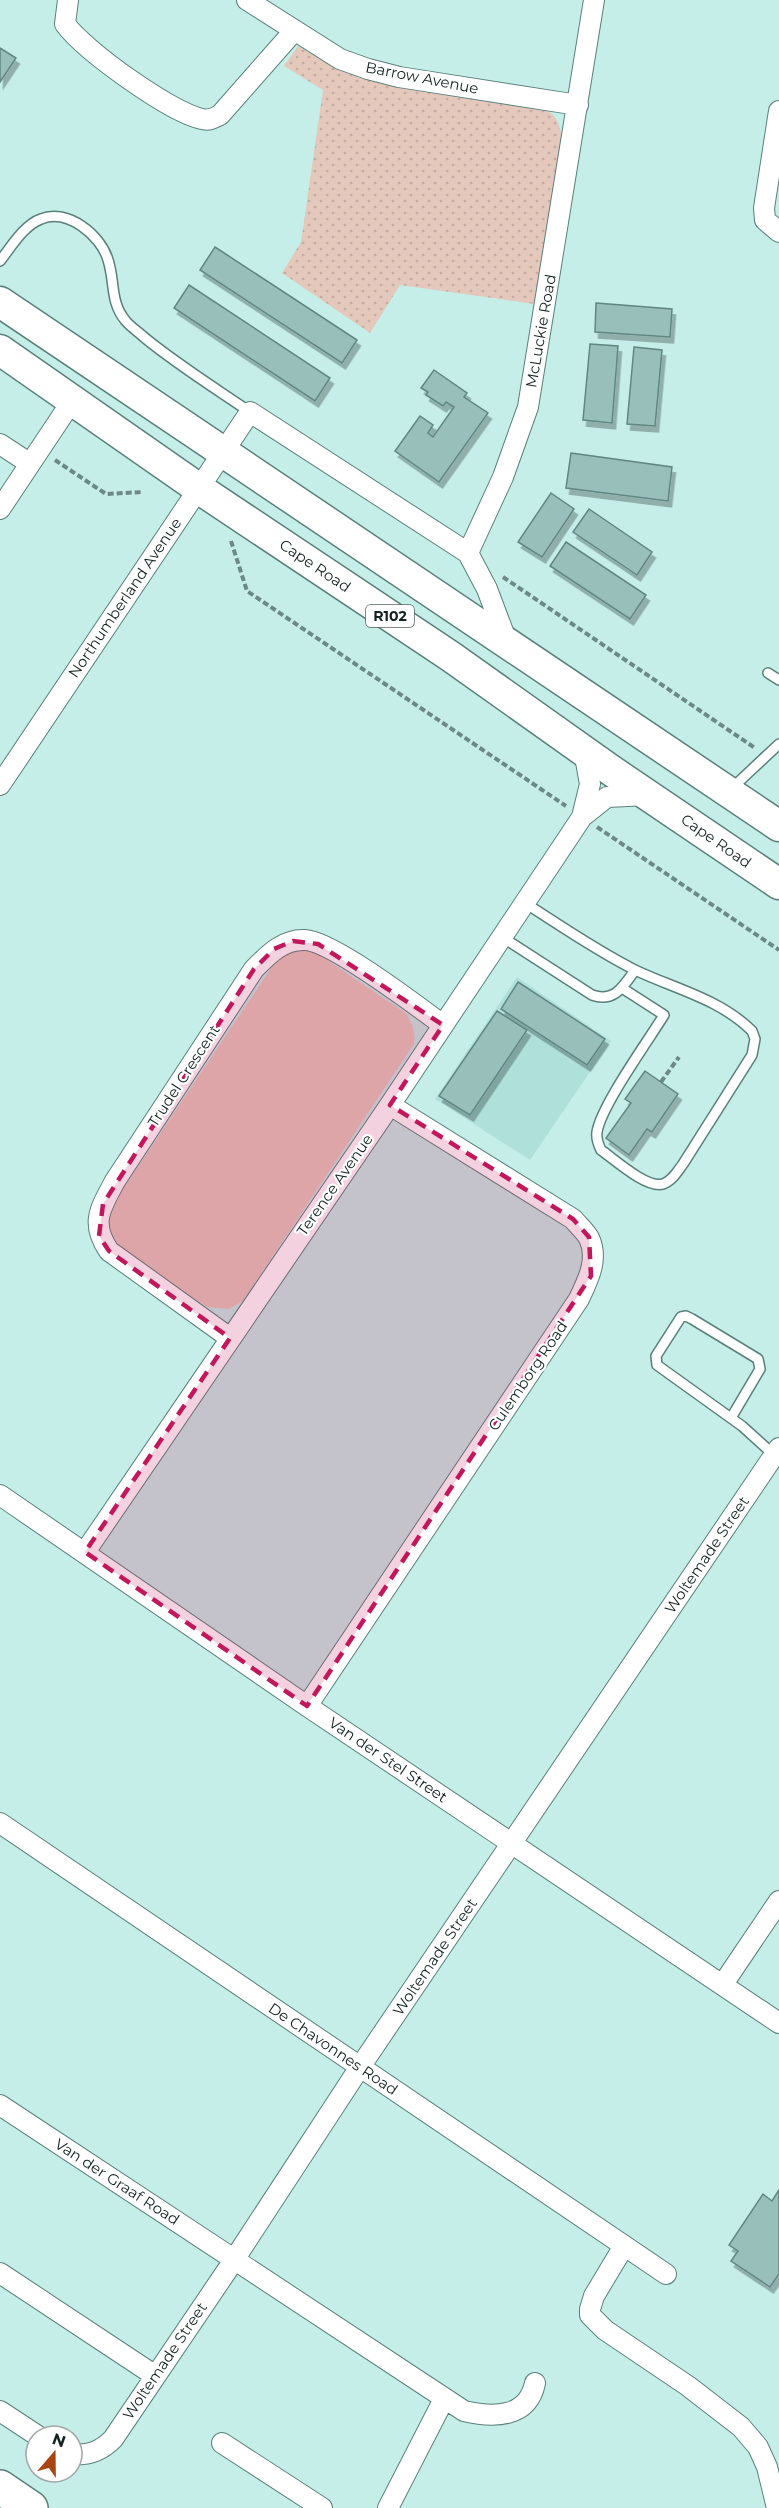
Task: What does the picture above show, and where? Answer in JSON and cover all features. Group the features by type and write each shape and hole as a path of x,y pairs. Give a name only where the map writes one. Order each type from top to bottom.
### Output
{"highway":[{"path":"0,2487 31,2508"}],"main road":[{"name":"R102","path":"0,302 779,826"},
{"name":"Cape Road","path":"0,350 198,488 450,656 779,884"}],"street":[{"path":"68,0 65,24 90,49 161,99 204,120 220,115 294,31"},
{"name":"Barrow Avenue","path":"247,0 340,59 368,69 399,77 578,105"},
{"name":"McLuckie Road","path":"468,553 503,477 528,407 594,0"},
{"path":"779,111 764,208 765,220 779,232"},
{"path":"0,509 72,401"},
{"path":"250,412 468,553 487,589 508,645"},
{"name":"Northumberland Avenue","path":"0,785 250,412"},
{"path":"0,444 34,456"},
{"name":"Terence Avenue","path":"582,817 590,784 584,751"},
{"name":"Terence Avenue","path":"86,1552 390,1105 582,817 608,797 651,795"},
{"name":"Trudel Crescent","path":"230,1338 109,1251 99,1236 98,1225 103,1204 115,1181 254,969 274,949 293,941 307,940 340,954 443,1024"},
{"name":"Culemborg Road","path":"307,1706 579,1299 591,1276 593,1254 589,1237 573,1219 390,1105"},
{"name":"Woltemade Street","path":"84,2453 105,2447 113,2439 360,2067 777,1452"},
{"name":"Van der Stel Street","path":"0,1495 307,1706 779,2023"},
{"name":"De Chavonnes Road","path":"0,1823 666,2274"},
{"path":"723,1984 779,1900"},
{"name":"Van der Graaf Road","path":"0,2105 464,2411 480,2415 519,2410 528,2401 536,2383"},
{"path":"624,2246 594,2296 590,2315 605,2330 688,2386 741,2427 758,2447 763,2457 777,2508"},
{"path":"0,2274 154,2375"},
{"path":"388,2508 444,2399"},
{"path":"0,2411 24,2427"},
{"path":"222,2443 322,2508"}],"lane":[{"path":"0,261 26,229 41,218 58,217 75,222 96,237 108,259 115,304 125,321 158,348 250,412"},
{"path":"768,673 779,680"},
{"path":"728,791 779,744"},
{"path":"525,903 635,970 692,993 726,1011 752,1031 755,1046 748,1062 672,1179 659,1185 650,1184 602,1150 597,1138 597,1130 608,1104 664,1015 622,988"},
{"path":"502,937 592,995 606,998 622,988 635,970"},
{"path":"731,1418 761,1364 758,1359 692,1319 686,1316 681,1317 655,1361 731,1418 777,1452"}],"path":[{"path":"34,456 106,494 143,492"},
{"path":"231,541 247,591 779,950"},
{"path":"468,553 767,756"},
{"path":"661,1082 679,1057"}],"highlighted area":[{"path":"293,941 318,944 443,1025 390,1105 573,1219 589,1237 591,1276 307,1706 85,1552 230,1338 109,1251 99,1236 103,1204 254,969 274,949"}],"shaded area":[{"path":"298,46 360,78 543,108 555,117 562,139 534,304 400,285 370,333 282,273 301,242 323,90 284,66"},
{"path":"289,951 314,951 407,1014 413,1029 414,1044 243,1301 229,1309 207,1307 115,1246 107,1226 111,1207 273,965"},
{"path":"517,977 611,1041 530,1160 435,1099"}],"building":[{"path":"0,48 16,58 0,82"},
{"path":"215,247 357,340 342,363 200,270"},
{"path":"189,285 330,378 315,401 174,308"},
{"path":"596,303 672,309 670,337 595,332"},
{"path":"590,344 618,346 612,423 583,420"},
{"path":"634,347 662,350 655,426 627,424"},
{"path":"434,370 467,393 464,397 488,413 439,482 395,451 420,416 433,425 428,433 433,437 454,407 446,402 443,406 426,395 428,392 421,388"},
{"path":"571,453 672,467 668,501 566,488"},
{"path":"551,493 574,509 542,557 518,542"},
{"path":"589,509 652,552 637,575 573,532"},
{"path":"566,542 646,595 630,619 550,566"},
{"path":"518,982 605,1039 587,1065 501,1009"},
{"path":"497,1011 527,1030 470,1115 439,1096"},
{"path":"645,1071 678,1094 652,1132 647,1129 629,1155 606,1138 631,1103 625,1099"},
{"path":"779,2190 779,2274 770,2287 731,2261 738,2251 729,2245 763,2194 772,2201"}]}
